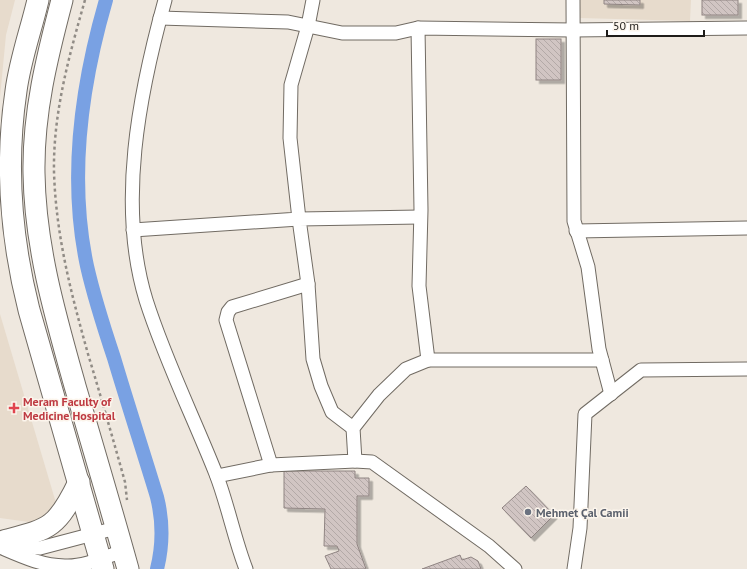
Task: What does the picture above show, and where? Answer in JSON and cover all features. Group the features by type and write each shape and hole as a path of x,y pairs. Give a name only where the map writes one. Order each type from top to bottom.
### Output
{"main road":[{"path":"38,0 16,91 11,137 10,186 12,210 24,290 101,564"},
{"path":"62,0 43,77 35,137 34,172 38,236 54,313 125,560"},
{"path":"0,544 41,531 56,521 69,502 79,482"}],"street":[{"path":"165,0 141,102 132,186 134,242 146,300 180,389 217,476 246,569"},
{"path":"313,0 308,26 291,85 290,138 308,284 313,359 321,386 332,412 353,428"},
{"path":"573,0 574,221 588,267 602,360 611,394"},
{"path":"160,18 288,22 342,33 396,33 418,28 573,30 747,28"},
{"path":"418,28 420,218 419,286 428,360"},
{"path":"134,230 299,219 420,218"},
{"path":"576,230 747,228"},
{"path":"271,465 226,320 228,312 232,307 308,284"},
{"path":"355,461 353,428 379,395 406,369 428,360 602,360"},
{"path":"574,569 580,528 585,414 641,370 747,369"},
{"path":"217,476 271,465 355,461 372,462 489,546 515,569"},
{"path":"0,544 40,548 116,528"},
{"path":"0,544 29,560 66,567 125,560"}],"path":[{"path":"85,0 67,61 58,119 54,172 58,219 66,273 125,482 127,507"}],"shaded area":[{"path":"0,0 15,0 6,35 0,97"},
{"path":"579,0 691,0 690,21 579,18"},
{"name":"Meram Faculty of Medicine Hospital","path":"0,314 56,503 36,523 0,518"}],"building":[{"path":"604,0 640,0 640,5 604,4"},
{"path":"702,0 738,0 738,15 702,15"},
{"path":"536,39 561,39 561,80 536,80"},
{"path":"284,471 355,471 355,478 369,478 369,496 357,496 357,544 366,569 331,569 325,556 339,551 337,546 324,546 325,509 284,508"},
{"name":"Mehmet Çal Camii","path":"526,486 554,515 531,538 502,508"},
{"path":"460,555 462,560 471,557 478,561 481,569 422,569"}],"waterway":[{"path":"106,0 90,65 80,132 78,199 81,233 87,266 96,301 157,497 162,533 157,569"}],"place":[{"name":"Meram Faculty of Medicine Hospital","path":"14,408"},
{"name":"Mehmet Çal Camii","path":"528,512"}]}
